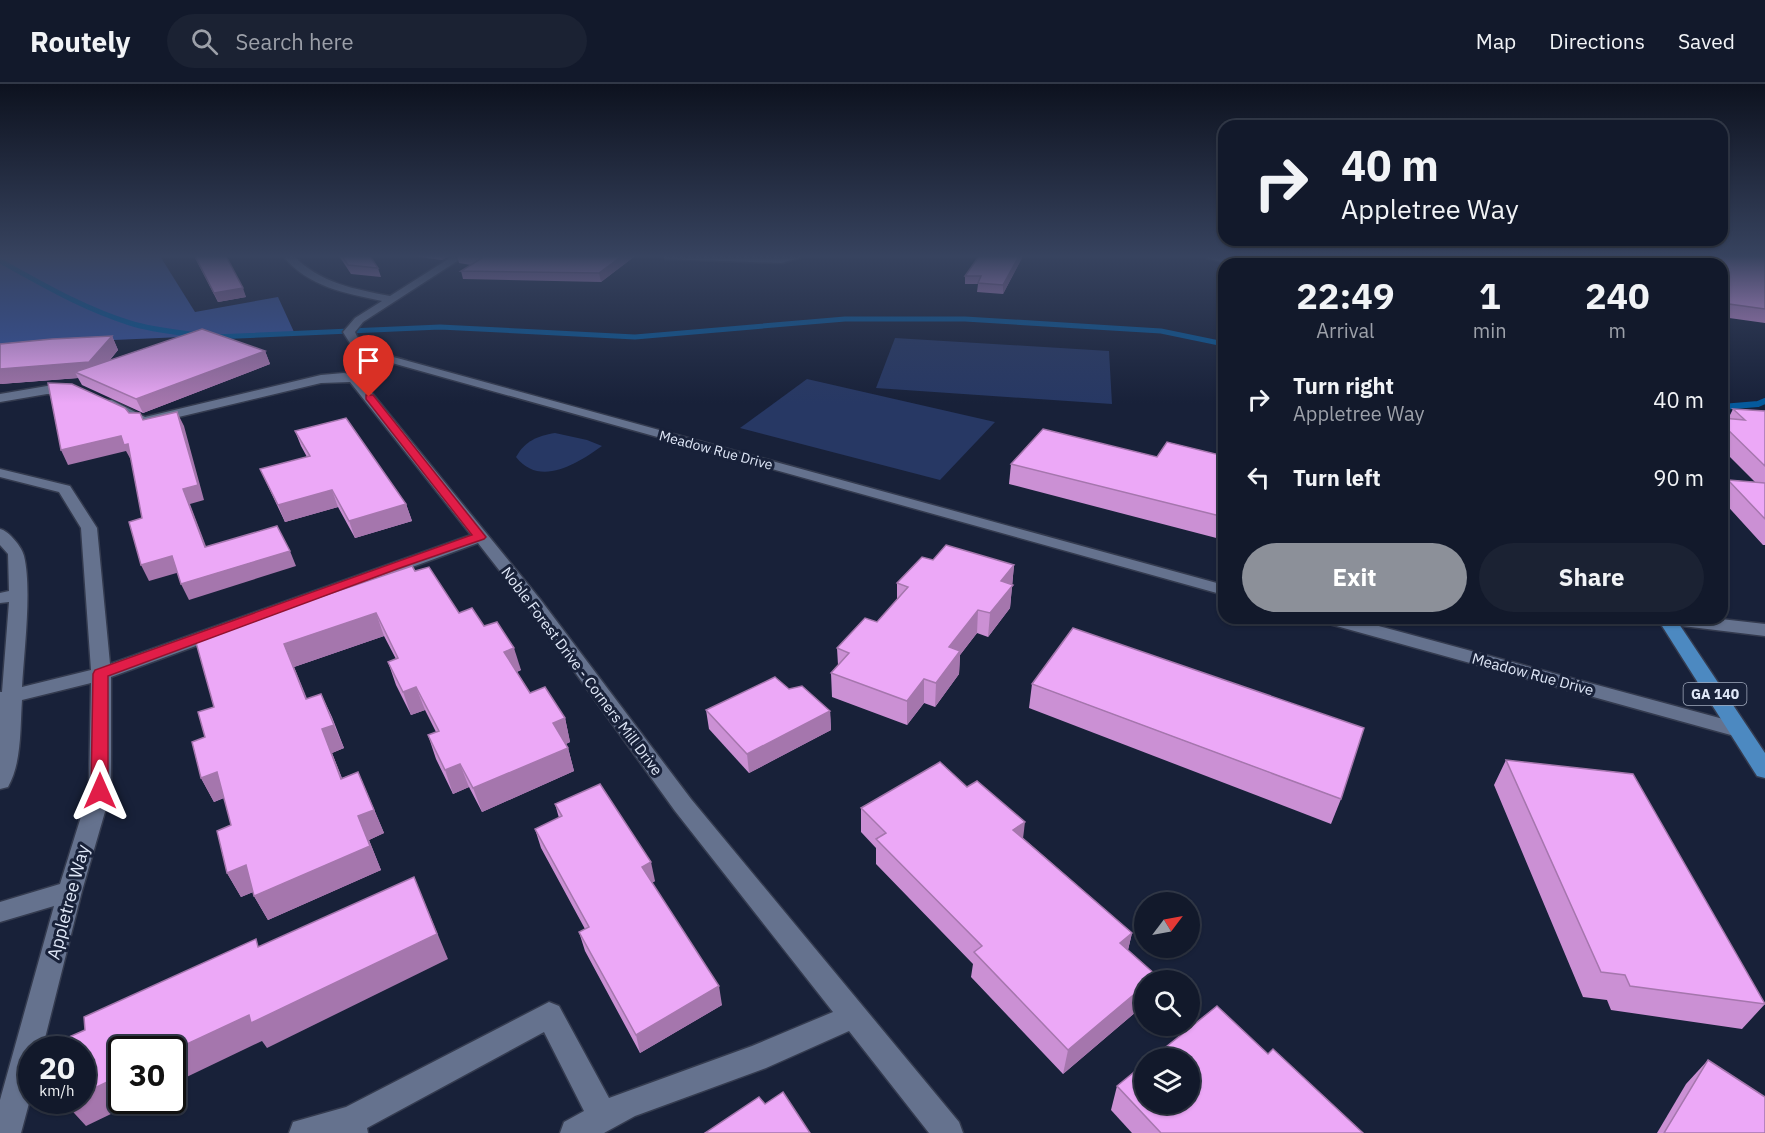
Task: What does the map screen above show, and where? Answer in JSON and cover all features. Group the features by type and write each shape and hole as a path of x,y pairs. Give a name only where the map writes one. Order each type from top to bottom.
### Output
{"main road":[{"name":"GA 140","path":"1670,624 1765,770"}],"street":[{"name":"Meadow Rue Drive","path":"381,305 367,314 350,330 350,338 358,348 427,370 1218,588"},
{"name":"Noble Forest Drive - Corners Mill Drive","path":"0,398 47,390 81,391 138,417 141,422 321,379 344,377 354,379 534,603 683,805 948,1133"},
{"name":"Appletree Way","path":"0,473 65,489 89,528 101,674 100,791 70,891 6,1133"},
{"path":"0,534 16,554 9,596 7,698 9,744 0,781"},
{"path":"7,698 101,674 480,537"},
{"name":"Meadow Rue Drive","path":"1351,624 1738,730"},
{"path":"1716,624 1765,630"},
{"path":"0,912 70,891"},
{"path":"304,1133 352,1127 549,1015 603,1117"},
{"path":"575,1133 627,1104 756,1058 854,1016"}],"shaded area":[{"path":"0,305 191,305 195,312 234,305 282,305 294,332 0,345"},
{"path":"895,338 1109,351 1112,404 876,388"},
{"path":"807,379 995,422 940,480 740,428"},
{"path":"555,433 602,446 571,465 547,472 536,471 516,457 532,440"}],"building":[{"path":"1736,305 1765,305 1765,309"},
{"path":"202,329 265,351 136,399 75,372"},
{"path":"112,336 89,362 0,369 0,344"},
{"path":"48,383 72,384 125,408 129,413 140,413 143,420 177,412 198,485 183,489 205,547 277,526 290,551 181,584 172,556 141,565 129,522 142,518 128,444 124,445 121,436 61,450"},
{"path":"1733,409 1765,411 1765,466 1728,430 1728,419 1745,420"},
{"path":"346,418 406,504 349,521 332,490 278,505 260,469 310,456 295,431"},
{"path":"1043,429 1157,457 1167,442 1218,455 1218,516 1011,464"},
{"path":"1728,480 1765,483 1765,519"},
{"path":"946,545 1014,565 1001,581 1013,585 990,613 978,610 949,647 960,651 936,683 924,679 907,701 831,673 849,653 837,648 865,618 877,622 908,587 897,583 922,557 933,560"},
{"path":"412,566 415,571 429,567 459,613 472,608 484,626 497,622 514,648 504,652 530,693 545,687 565,718 553,723 568,748 473,788 460,764 445,770 428,735 439,731 416,687 403,692 388,662 398,658 376,613 284,644 306,699 321,694 334,725 322,729 341,779 358,772 374,810 358,816 370,846 254,896 246,865 227,873 217,831 231,825 217,772 201,778 192,742 205,737 198,712 214,707 195,639"},
{"path":"1073,628 1364,728 1341,799 1032,684"},
{"path":"775,677 789,689 802,686 830,711 747,754 706,710"},
{"path":"1506,760 1633,774 1765,1004 1630,986 1625,975 1601,972"},
{"path":"940,762 967,787 977,781 1025,822 1013,830 1132,933 1120,943 1134,958 1150,970 1134,970 1134,994 1068,1050 974,952 982,946 876,839 886,833 861,808"},
{"path":"600,784 651,862 642,867 719,986 636,1035 579,932 589,927 535,829 562,816 555,804"},
{"path":"414,877 437,934 251,1023 249,1015 186,1044 186,1036 108,1036 108,1082 96,1087 96,1036 71,1036 85,1030 84,1017 256,939 258,947"},
{"path":"1217,1006 1268,1054 1273,1049 1363,1133 1161,1133 1143,1114 1200,1114 1200,1048 1165,1048 1180,1036 1200,1036 1200,1020"},
{"path":"1708,1060 1765,1097 1765,1133 1664,1133"},
{"path":"1134,1072 1134,1104 1117,1086"},
{"path":"783,1092 810,1133 705,1133 759,1097 765,1104"}],"waterway":[{"path":"84,305 130,323 198,335"},
{"path":"214,337 440,327 635,337 845,319 965,319 1161,331 1218,343"},
{"path":"1728,406 1758,404 1765,401"}],"route":[{"path":"100,791 101,674 480,537 369,397"}]}
